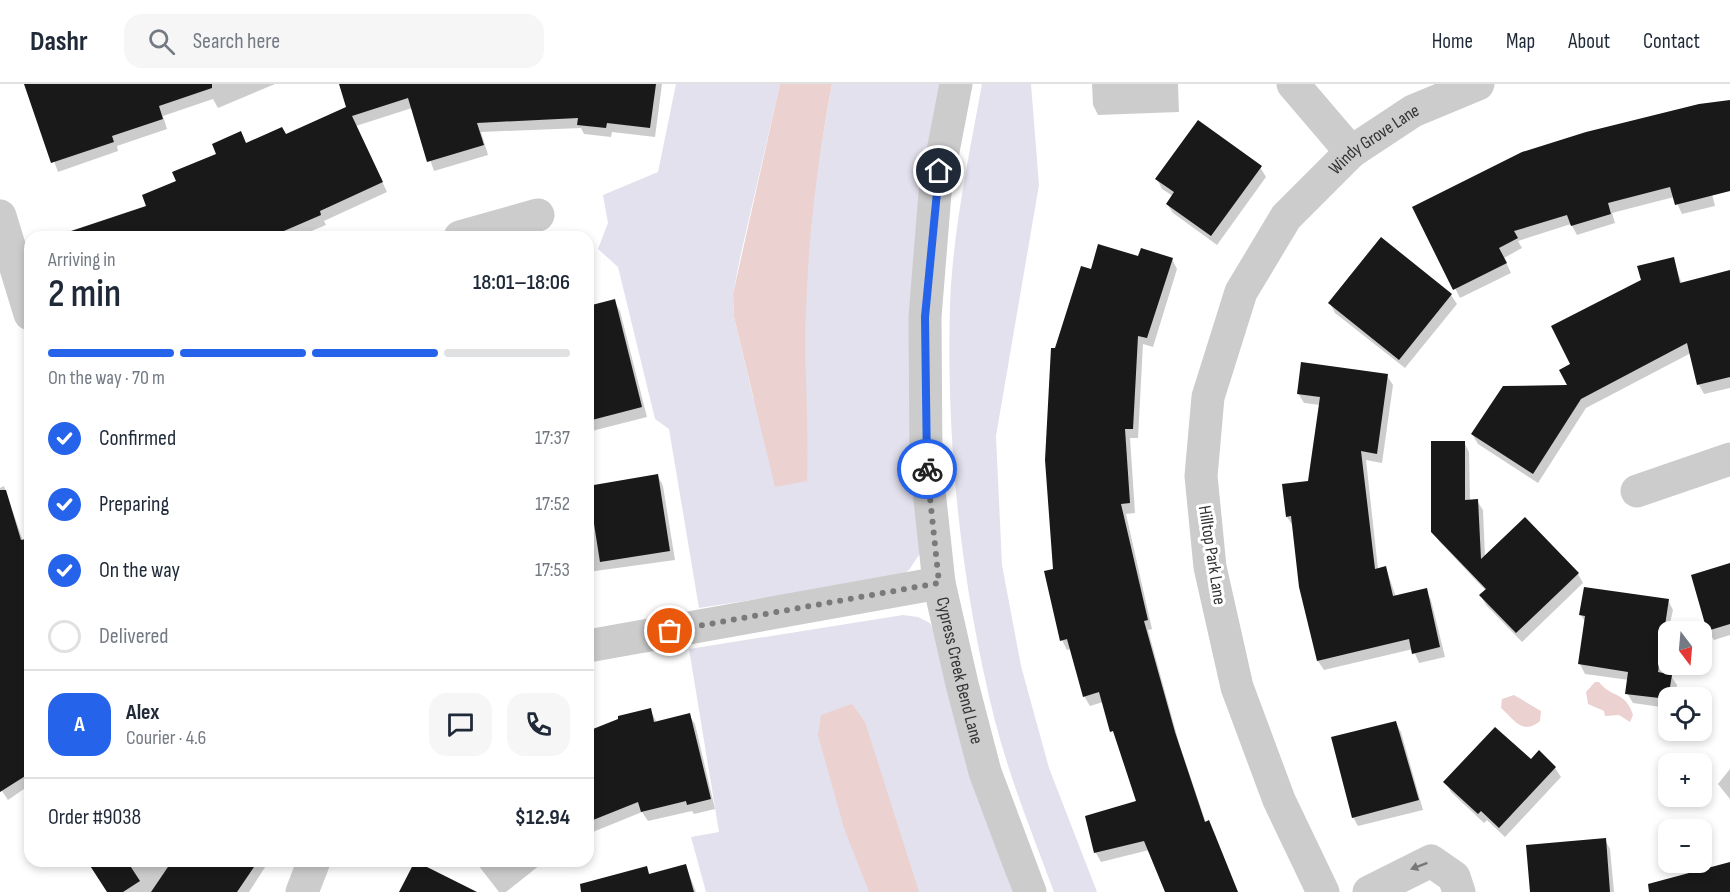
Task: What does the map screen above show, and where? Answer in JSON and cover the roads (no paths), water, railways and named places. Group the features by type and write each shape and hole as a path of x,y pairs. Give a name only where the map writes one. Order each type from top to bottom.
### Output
{"street":[{"name":"Cypress Creek Bend Lane","path":"957,84 935,193 925,317 926,463 939,583 985,772 1030,892"},
{"path":"1293,84 1351,152"},
{"name":"Windy Grove Lane","path":"1286,217 1351,152 1413,111 1478,84"},
{"path":"481,231 538,215"},
{"path":"0,216 24,294"},
{"name":"Hilltop Park Lane","path":"1286,217 1241,292 1208,397 1201,476 1210,567 1237,687 1279,800 1323,892"},
{"path":"1637,491 1730,459"},
{"path":"594,645 939,583"},
{"path":"1369,892 1431,861 1454,877 1459,892"},
{"path":"302,892 312,867"}]}
